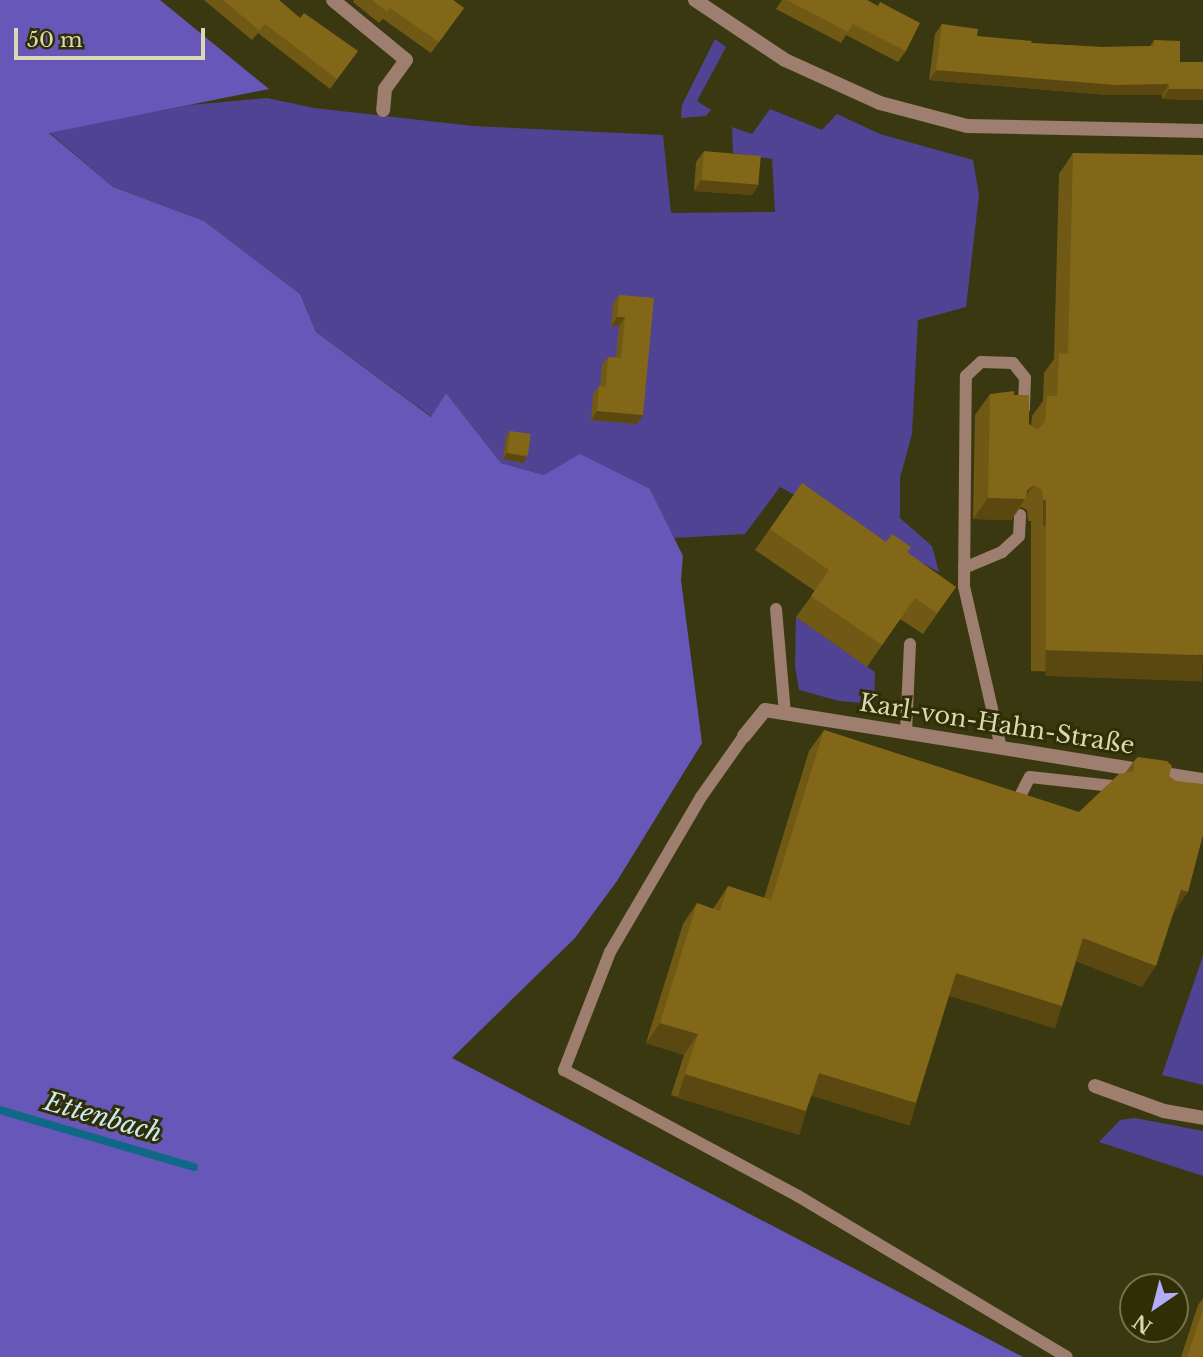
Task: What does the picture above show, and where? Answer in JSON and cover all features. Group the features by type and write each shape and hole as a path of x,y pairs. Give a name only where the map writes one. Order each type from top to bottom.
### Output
{"street":[{"path":"332,0 407,60 385,89 383,110"},
{"path":"695,0 785,60 880,103 967,127 1203,131"},
{"name":"Karl-von-Hahn-Straße","path":"744,736 765,710 1203,780"},
{"path":"1095,1086 1164,1111 1203,1118"}],"lane":[{"path":"1001,748 964,587 966,376 981,362 1013,363 1025,378 1023,426"},
{"path":"964,568 1002,552 1020,536 1020,515"},
{"path":"776,609 785,713"},
{"path":"906,733 910,644"},
{"path":"744,736 701,797 610,951 564,1070 798,1196 1067,1357"},
{"path":"1017,802 1030,777 1113,786"}],"shaded area":[{"path":"0,0 160,0 269,89 49,133 113,187 204,221 300,294 316,332 431,417 446,393 501,463 544,475 580,454 650,489 683,556 681,580 702,743 617,881 575,938 452,1058 1023,1357 0,1357"},
{"path":"715,39 726,47 697,101 711,110 706,116 681,118 682,105"},
{"path":"267,98 314,108 473,126 663,135 671,213 775,212 772,159 733,153 732,127 752,134 770,109 822,130 837,114 880,134 973,160 979,195 966,307 918,320 912,434 900,478 900,518 932,546 939,572 780,487 745,534 674,538 650,489 544,475 501,463 446,393 432,417 316,332 300,294 204,221 113,187 49,132 190,105"},
{"path":"796,617 875,672 874,704 839,701 799,690 795,666"},
{"path":"1203,956 1203,1085 1162,1075"},
{"path":"1135,1118 1203,1131 1203,1176 1099,1142 1120,1120"}],"building":[{"path":"223,0 279,0 300,18 304,13 358,51 337,79 265,24 259,30"},
{"path":"372,0 453,0 464,8 439,42 390,8 387,12"},
{"path":"787,0 867,0 878,6 880,2 920,23 906,51 853,24 848,32"},
{"path":"942,24 978,29 977,36 1032,41 1031,43 1101,47 1154,46 1154,40 1180,41 1180,62 1203,62 1203,89 1169,89 1169,84 1115,85 936,70"},
{"path":"704,151 761,156 758,185 701,180"},
{"path":"1073,153 1203,155 1203,655 1046,650 1046,500 1043,500 1042,490 1034,485 1027,490 1026,499 988,498 990,394 1014,391 1014,395 1029,395 1029,424 1037,430 1045,422 1047,396 1057,396 1059,353 1068,354"},
{"path":"619,295 654,298 643,415 597,411 599,386 606,387 608,357 621,358 625,317 617,317"},
{"path":"510,431 531,434 528,456 507,453"},
{"path":"802,483 886,542 892,534 911,547 907,552 956,587 937,613 915,598 882,645 811,596 829,570 770,529"},
{"path":"824,730 1079,812 1119,774 1134,771 1134,761 1138,757 1167,761 1172,766 1169,776 1176,781 1203,784 1203,835 1188,892 1181,890 1156,966 1083,938 1062,1006 956,973 916,1103 819,1073 806,1111 685,1074 698,1034 660,1023 697,903 720,911 728,886 771,900"},
{"path":"1203,1309 1203,1357 1187,1357"}],"waterway":[{"name":"Ettenbach","path":"0,1110 194,1167"}]}
